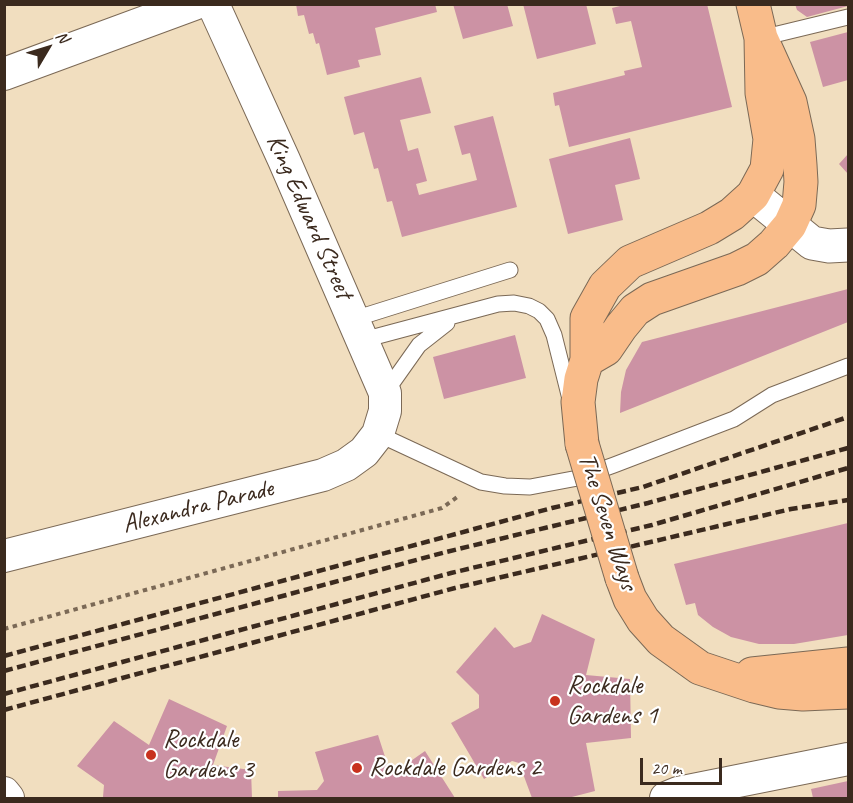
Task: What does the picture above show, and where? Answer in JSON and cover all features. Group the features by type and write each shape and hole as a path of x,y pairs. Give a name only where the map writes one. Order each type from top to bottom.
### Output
{"main road":[{"path":"587,360 606,349 635,310 652,299 737,269 757,259 790,225 799,205 801,182 798,139 790,102 761,38 753,4"},
{"path":"753,195 767,169 770,139 762,93 761,38"},
{"name":"The Seven Ways","path":"753,195 732,214 709,228 630,262 605,286 587,318 587,360 581,379 578,402 582,444 630,599 643,620 661,640 700,668 723,677 779,692 803,694 849,692"},
{"name":"The Seven Ways","path":"723,677 849,664"}],"street":[{"path":"4,74 194,4"},
{"name":"King Edward Street","path":"213,4 359,329 385,393 385,411 378,434"},
{"path":"753,195 812,243 829,246 849,245"},
{"name":"Alexandra Parade","path":"4,556 323,475 346,465 364,452 378,434"},
{"path":"666,798 678,793 849,759"},
{"path":"4,793 8,798"}],"lane":[{"path":"761,38 849,17"},
{"path":"359,329 510,270"},
{"path":"359,329 456,316 498,304 514,303 539,311 547,319 554,335 582,444"},
{"path":"385,393 419,345 456,316"},
{"path":"378,434 481,482 530,487 578,478 734,419 772,394 849,366"}],"path":[{"path":"4,629 442,507 481,482"}],"building":[{"path":"296,4 435,4 437,12 375,28 381,55 358,60 360,67 327,75 319,43 316,44 313,33 309,34 304,15 298,16"},
{"path":"453,4 507,4 513,26 463,39"},
{"path":"523,4 586,4 596,44 537,59"},
{"path":"628,4 707,4 732,107 569,147 559,105 555,106 553,93 625,75 624,71 642,67 631,21 616,24 612,8"},
{"path":"795,4 848,4 848,6 807,17 797,10"},
{"path":"848,32 848,80 823,87 810,42"},
{"path":"421,77 431,113 400,120 408,151 418,148 427,181 416,184 419,195 477,180 470,153 462,155 454,126 493,116 517,207 402,237 392,201 387,202 378,168 374,169 364,132 354,135 344,97"},
{"path":"630,138 640,179 615,185 623,220 568,234 549,159"},
{"path":"848,154 848,174 839,164"},
{"path":"848,289 848,322 620,413 621,392 626,370 642,342"},
{"path":"515,335 526,378 444,399 433,357"},
{"path":"848,523 848,635 794,644 759,644 731,637 698,615 695,603 686,605 674,564"},
{"name":"Rockdale Gardens 1","path":"542,614 595,639 586,675 630,679 631,738 586,743 595,791 568,798 532,798 519,763 512,761 484,779 451,723 479,708 479,695 456,672 495,627 514,648 531,642"},
{"name":"Rockdale Gardens 3","path":"169,699 227,726 213,765 251,770 252,798 100,798 103,797 104,785 77,766 114,721 149,745"},
{"name":"Rockdale Gardens 2","path":"378,735 388,766 398,770 425,751 455,798 278,798 278,791 317,790 324,781 315,752"},
{"path":"848,781 848,798 813,798 811,789"}],"railway":[{"path":"4,656 552,508 643,487 848,417"},
{"path":"4,671 446,552 648,503 848,448"},
{"path":"4,694 451,573 652,525 848,468"},
{"path":"4,710 455,588 791,509 848,500"}],"place":[{"name":"Rockdale Gardens 1","path":"555,701"},
{"name":"Rockdale Gardens 3","path":"151,755"},
{"name":"Rockdale Gardens 2","path":"357,768"}]}
